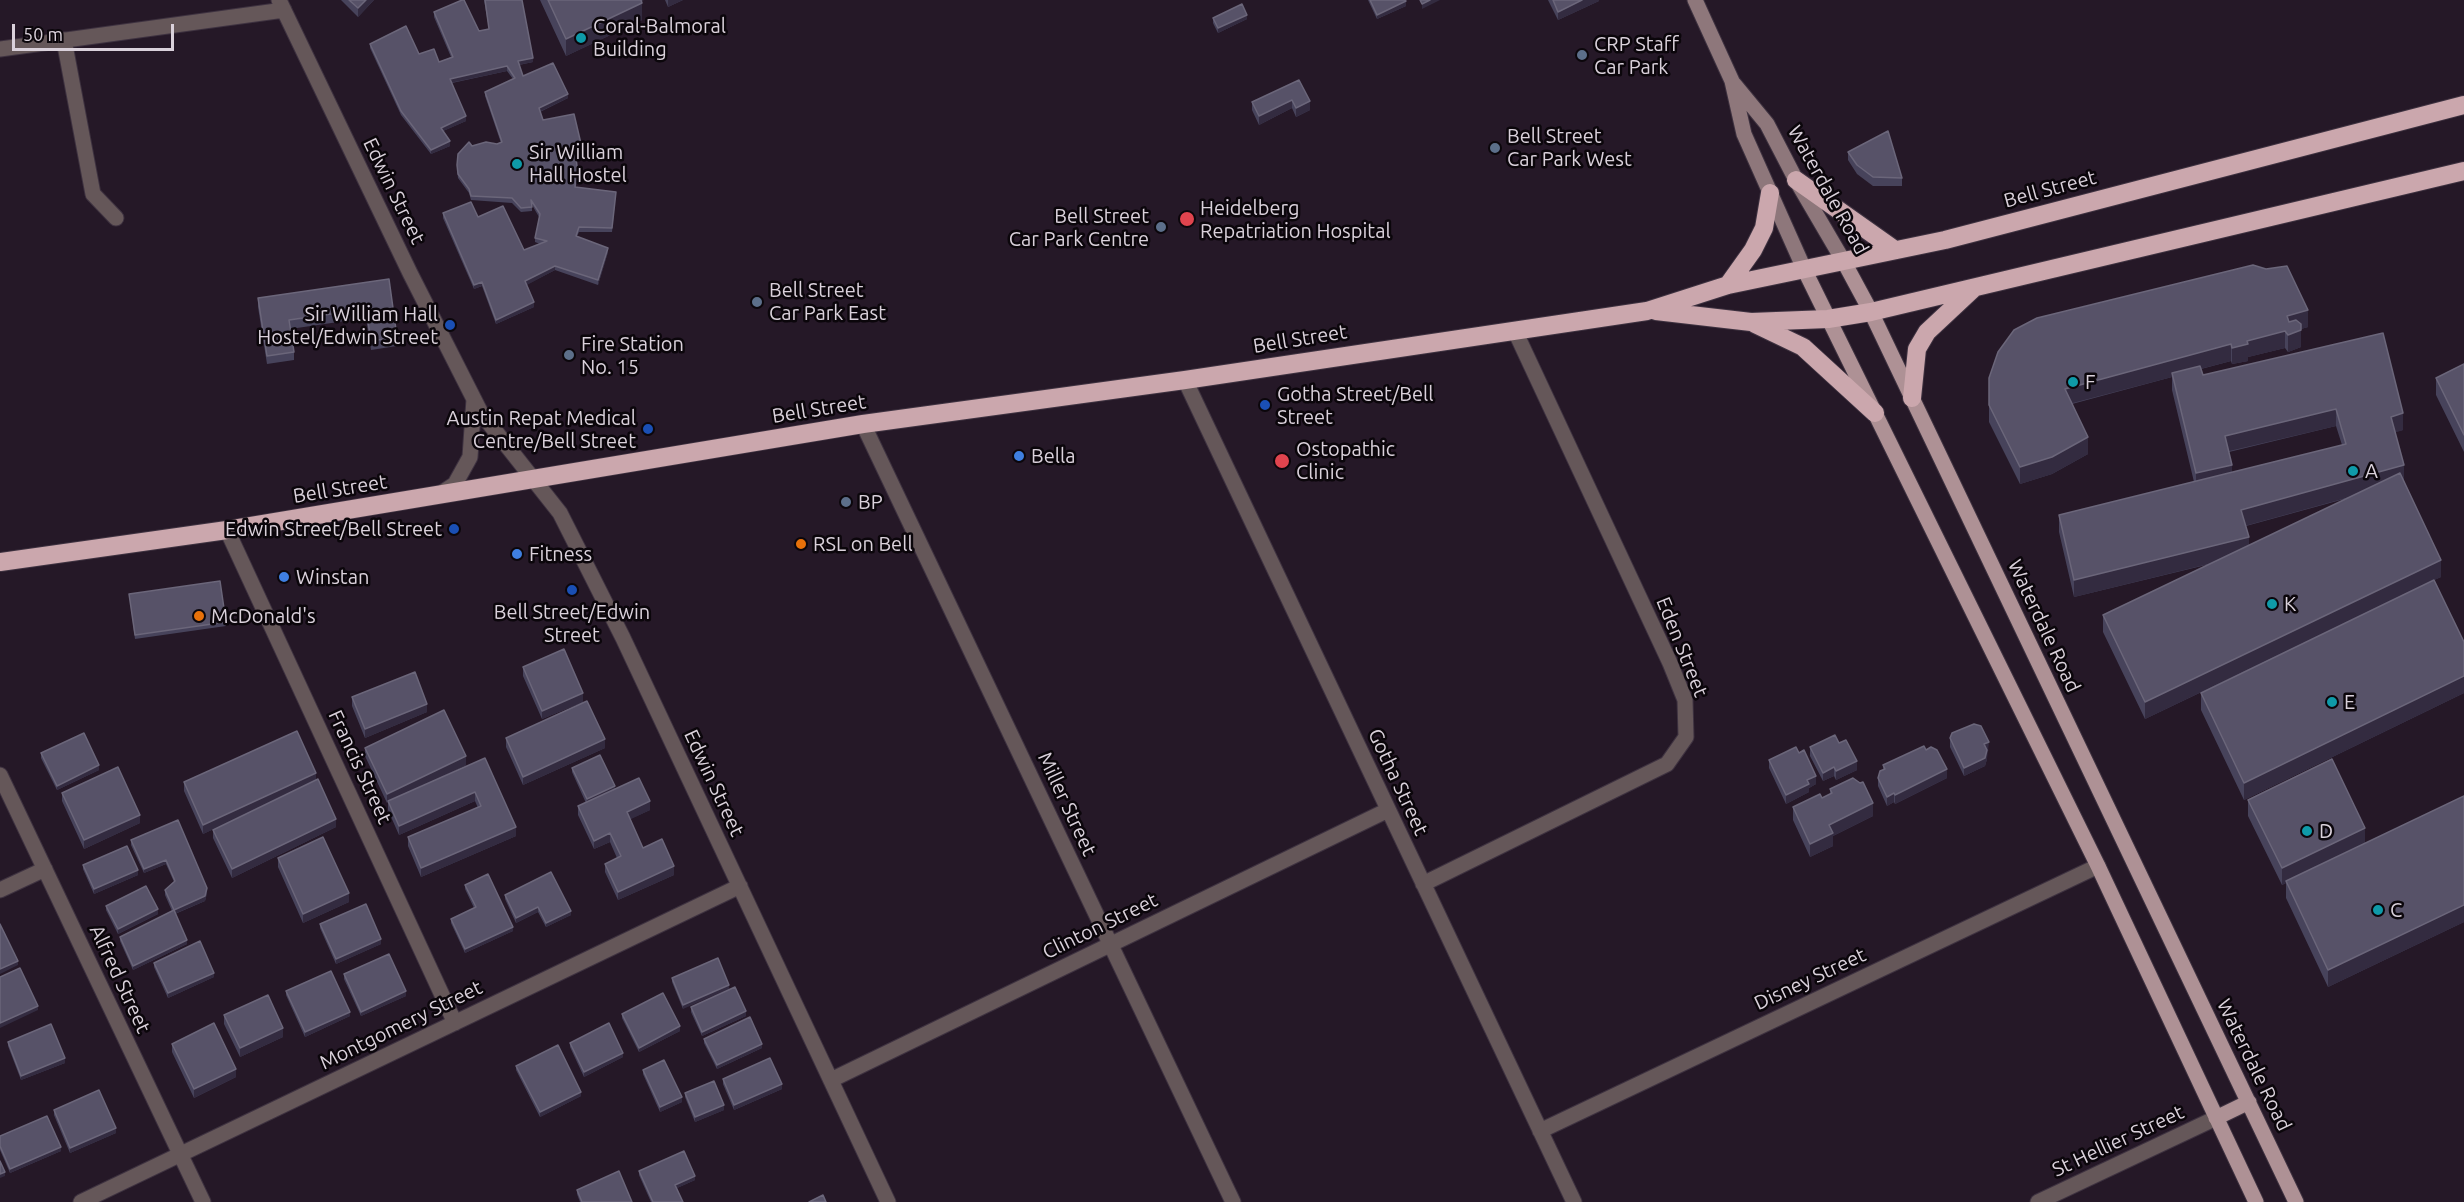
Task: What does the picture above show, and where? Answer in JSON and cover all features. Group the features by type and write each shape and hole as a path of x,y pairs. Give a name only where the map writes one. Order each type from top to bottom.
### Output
{"highway":[{"name":"Bell Street","path":"0,562 227,530 863,424 1185,380 1647,310 1728,285 1805,271 1945,240 2464,105"},
{"name":"Bell Street","path":"1647,310 1751,322 1828,319 1871,312 2464,171"},
{"path":"1796,180 1895,250"},
{"path":"1728,285 1753,250 1764,228 1770,193"},
{"path":"1912,398 1917,349 1928,332 1974,288"},
{"path":"1751,322 1803,347 1875,412"}],"main road":[{"name":"Waterdale Road","path":"1844,262 1871,312 2296,1202"},
{"name":"Waterdale Road","path":"1805,271 2098,866 2256,1202"},
{"path":"2216,1118 2249,1102"}],"street":[{"name":"Waterdale Road","path":"1695,0 1732,81 1744,134 1805,271"},
{"path":"0,50 281,5"},
{"name":"Edwin Street","path":"281,5 410,273 481,413 560,513 622,638 888,1202"},
{"path":"64,40 93,194 116,218"},
{"name":"Waterdale Road","path":"1732,81 1767,124 1796,180 1844,262"},
{"name":"Eden Street","path":"1423,884 1667,764 1686,737 1685,700 1674,672 1515,331"},
{"name":"Gotha Street","path":"1185,380 1574,1202"},
{"path":"437,496 455,484 470,457 474,399"},
{"name":"Miller Street","path":"863,424 1233,1202"},
{"name":"Francis Street","path":"227,530 455,1023"},
{"name":"Alfred Street","path":"0,775 203,1202"},
{"name":"Clinton Street","path":"831,1080 1388,810"},
{"name":"Disney Street","path":"1540,1131 2098,866"},
{"path":"0,891 45,868"},
{"name":"Montgomery Street","path":"81,1202 740,886"},
{"name":"St Hellier Street","path":"2038,1202 2216,1118"}],"building":[{"path":"349,0 366,0 358,8"},
{"name":"Sir William Hall Hostel","path":"462,0 479,31 489,29 485,0 522,0 533,58 518,61 523,76 553,63 568,94 539,108 543,120 574,114 582,148 575,150 577,166 575,187 616,192 612,228 579,227 576,236 608,248 598,280 555,266 525,281 534,302 496,320 482,282 474,285 443,213 471,202 478,217 503,206 524,250 547,241 535,238 540,214 531,200 532,207 521,208 512,198 471,196 469,189 458,174 458,154 469,142 472,146 486,142 497,144 502,142 485,92 515,78 507,66 450,79 466,116 441,128 450,141 431,150 401,111 370,44 406,26 419,54 434,49 439,62 453,57 434,12"},
{"path":"548,0 641,0 642,3 566,39"},
{"path":"1370,0 1405,0 1406,1 1377,15"},
{"path":"1553,0 1582,0 1558,12"},
{"path":"1242,4 1247,15 1218,28 1213,18"},
{"path":"1299,80 1310,101 1296,108 1292,100 1259,116 1252,102"},
{"path":"1888,131 1902,178 1873,177 1857,165 1848,152"},
{"name":"F","path":"2253,265 2266,269 2287,266 2308,310 2287,316 2289,322 2296,320 2301,324 2301,330 2288,335 2285,331 2247,341 2248,344 2232,348 2231,344 2065,389 2088,437 2052,457 2020,467 1989,405 1989,378 1998,352 2014,330 2037,318"},
{"path":"389,279 397,337 371,341 366,309 289,320 294,352 267,356 258,298"},
{"name":"A","path":"2383,333 2403,413 2391,417 2404,465 2241,510 2249,537 2074,580 2059,515 2346,444 2336,409 2225,436 2232,465 2196,473 2172,373 2200,366 2203,375"},
{"path":"2464,364 2464,435 2436,378"},
{"name":"K","path":"2400,473 2441,560 2145,702 2103,615"},
{"name":"E","path":"2434,580 2464,642 2464,676 2244,783 2201,693"},
{"path":"220,581 226,622 135,635 129,594"},
{"path":"564,649 583,693 542,711 523,667"},
{"path":"415,672 427,704 365,729 352,697"},
{"path":"587,701 605,739 523,777 506,738"},
{"path":"444,710 466,756 387,794 365,748"},
{"path":"1974,724 1981,726 1989,742 1984,744 1987,750 1985,758 1964,768 1950,738 1952,733"},
{"path":"297,731 316,773 203,825 184,782"},
{"path":"84,733 99,765 57,786 41,753"},
{"path":"1835,735 1839,743 1846,740 1857,761 1836,771 1834,767 1823,773 1810,747"},
{"path":"1924,746 1926,750 1931,747 1937,750 1947,769 1887,797 1878,778 1880,771 1885,769 1883,765"},
{"path":"1796,747 1799,753 1804,750 1816,776 1807,780 1809,784 1786,795 1769,760"},
{"path":"600,755 615,786 587,799 572,768"},
{"path":"485,758 516,827 421,868 408,837 481,806 475,792 399,826 388,801"},
{"name":"D","path":"2332,759 2365,828 2282,868 2248,800"},
{"path":"118,767 140,815 84,840 62,793"},
{"path":"639,778 650,801 627,812 643,848 662,839 674,866 618,892 605,864 621,856 610,833 594,841 578,806"},
{"path":"1853,778 1860,783 1863,782 1873,803 1829,825 1833,833 1810,844 1793,807 1820,794 1822,798 1832,793 1830,789"},
{"path":"318,779 336,819 232,869 213,830"},
{"name":"C","path":"2464,796 2464,905 2328,970 2286,881"},
{"path":"178,820 207,888 205,896 174,910 165,890 175,881 166,860 144,869 131,840"},
{"path":"323,837 349,893 303,914 278,858"},
{"path":"127,846 138,870 94,889 83,865"},
{"path":"551,872 571,911 546,923 538,907 516,918 505,895"},
{"path":"488,874 513,927 465,949 451,919 476,907 465,885"},
{"path":"146,886 158,909 118,929 106,906"},
{"path":"366,904 381,939 336,959 320,924"},
{"path":"174,910 187,940 133,966 120,937"},
{"path":"0,924 18,961 0,969"},
{"path":"200,941 214,973 168,993 154,963"},
{"path":"389,954 406,991 361,1012 344,974"},
{"path":"718,958 729,985 683,1005 672,978"},
{"path":"20,968 38,1006 0,1023 0,977"},
{"path":"331,971 350,1012 305,1032 286,991"},
{"path":"735,987 746,1011 702,1032 691,1007"},
{"path":"663,993 680,1026 639,1048 622,1014"},
{"path":"268,995 283,1028 240,1048 224,1015"},
{"path":"750,1017 762,1044 717,1065 704,1039"},
{"path":"214,1023 236,1069 194,1089 172,1044"},
{"path":"609,1023 623,1053 584,1072 570,1043"},
{"path":"51,1024 65,1058 21,1076 8,1042"},
{"path":"558,1045 581,1092 540,1112 516,1066"},
{"path":"770,1058 782,1084 734,1105 723,1079"},
{"path":"664,1060 682,1097 660,1107 643,1070"},
{"path":"714,1081 724,1105 695,1117 685,1093"},
{"path":"99,1090 116,1128 70,1148 54,1110"},
{"path":"47,1116 61,1147 10,1169 0,1146 0,1136"},
{"path":"684,1151 695,1176 675,1185 683,1202 653,1202 639,1171"},
{"path":"0,1161 5,1172 0,1174"},
{"path":"619,1171 632,1202 582,1202 577,1190"},
{"path":"823,1195 826,1202 809,1202"}],"place":[{"name":"Coral-Balmoral Building","path":"581,38"},
{"name":"CRP Staff Car Park","path":"1582,55"},
{"name":"Bell Street Car Park West","path":"1495,148"},
{"name":"Sir William Hall Hostel","path":"517,164"},
{"name":"Heidelberg Repatriation Hospital","path":"1187,219"},
{"name":"Bell Street Car Park Centre","path":"1161,227"},
{"name":"Bell Street Car Park East","path":"757,302"},
{"name":"Sir William Hall Hostel/Edwin Street","path":"450,325"},
{"name":"Fire Station No. 15","path":"569,355"},
{"name":"F","path":"2073,382"},
{"name":"Gotha Street/Bell Street","path":"1265,405"},
{"name":"Austin Repat Medical Centre/Bell Street","path":"648,429"},
{"name":"Bella","path":"1019,456"},
{"name":"Ostopathic Clinic","path":"1282,461"},
{"name":"A","path":"2353,471"},
{"name":"BP","path":"846,502"},
{"name":"Edwin Street/Bell Street","path":"454,529"},
{"name":"RSL on Bell","path":"801,544"},
{"name":"Fitness","path":"517,554"},
{"name":"Winstan","path":"284,577"},
{"name":"Bell Street/Edwin Street","path":"572,590"},
{"name":"K","path":"2272,604"},
{"name":"McDonald's","path":"199,616"},
{"name":"E","path":"2332,702"},
{"name":"D","path":"2307,831"},
{"name":"C","path":"2378,910"}]}
